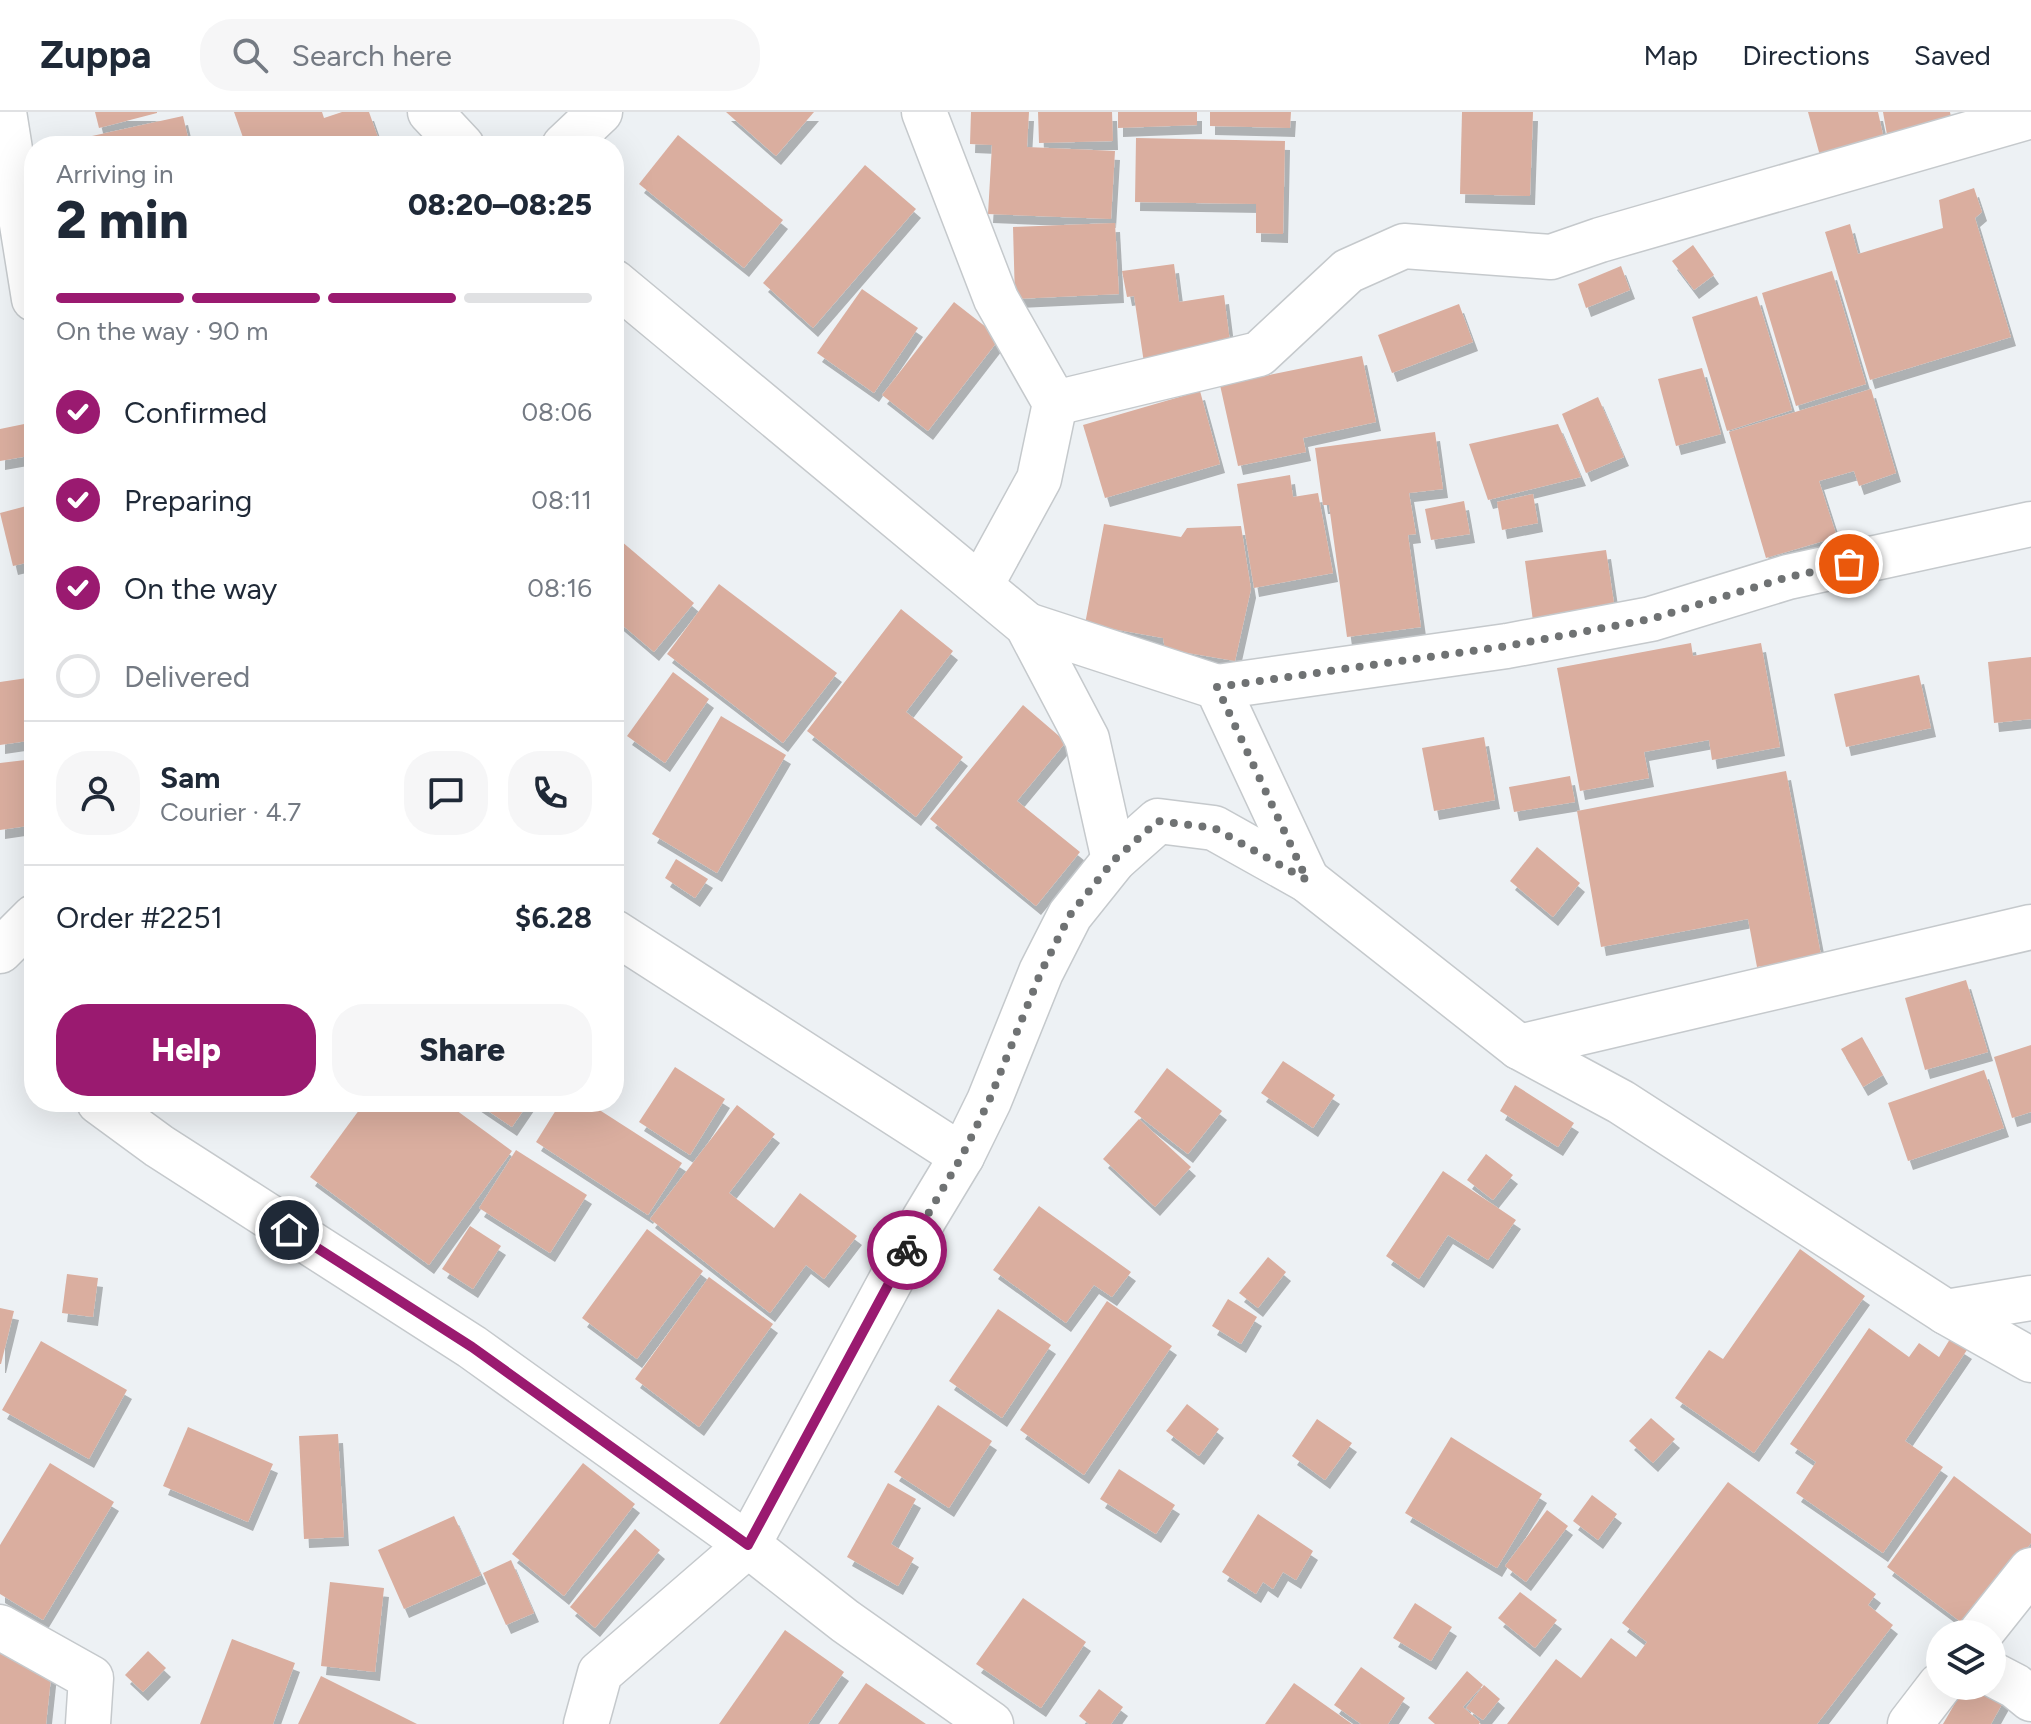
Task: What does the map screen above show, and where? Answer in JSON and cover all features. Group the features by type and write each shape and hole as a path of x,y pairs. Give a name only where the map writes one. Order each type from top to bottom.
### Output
{"street":[{"path":"4,112 24,237"},
{"path":"430,112 453,136"},
{"path":"575,136 600,112"},
{"path":"924,112 996,299 1055,403 1039,479 981,585"},
{"path":"1055,403 1259,354 1348,271 1404,246 1551,257 1600,240 2031,116"},
{"path":"624,290 1027,625 1087,739 1114,860"},
{"path":"1027,625 1217,687 1507,646 1651,619 1788,577 2031,524"},
{"path":"1217,687 1307,880"},
{"path":"586,1724 600,1673 748,1545 924,1219 962,1156 989,1101 1041,972 1070,915 1114,860 1158,821 1214,828 1307,880 1519,1047 1621,1102 1946,1312 2031,1360"},
{"path":"0,951 24,927"},
{"path":"1519,1047 2031,927"},
{"path":"624,938 962,1156"},
{"path":"113,1112 159,1146 472,1347 748,1545 845,1621 991,1724"},
{"path":"1946,1312 2031,1298"},
{"path":"1991,1620 2031,1570"},
{"path":"0,1627 91,1678 88,1724"},
{"path":"2006,1681 2031,1699"},
{"path":"1910,1724 1928,1700"}],"building":[{"path":"95,112 157,112 157,113 99,128"},
{"path":"234,112 322,112 324,118 342,112 369,112 377,136 242,136"},
{"path":"726,112 814,112 776,156"},
{"path":"971,112 1029,112 1027,147 1115,151 1111,219 988,214 992,145 970,144"},
{"path":"1038,112 1112,112 1113,141 1039,143"},
{"path":"1118,112 1197,112 1197,125 1118,128"},
{"path":"1210,112 1291,112 1290,128 1210,126"},
{"path":"1462,112 1533,112 1530,196 1460,194"},
{"path":"1808,112 1878,112 1885,144 1822,163"},
{"path":"1883,112 1950,112 1954,131 1889,146"},
{"path":"183,116 188,136 92,136"},
{"path":"678,135 783,220 744,268 639,184"},
{"path":"1136,138 1285,141 1283,234 1256,233 1256,204 1135,202"},
{"path":"865,165 916,209 813,328 763,283"},
{"path":"1974,188 1982,212 1975,218 2011,337 1870,380 1825,232 1850,224 1858,254 1943,228 1939,200"},
{"path":"1115,223 1119,294 1015,299 1013,227"},
{"path":"1693,245 1714,275 1694,290 1672,261"},
{"path":"1174,264 1179,302 1224,295 1231,350 1144,363 1134,296 1127,297 1122,271"},
{"path":"1621,266 1630,290 1586,308 1578,284"},
{"path":"1832,271 1866,384 1796,406 1762,293"},
{"path":"862,289 918,328 874,393 817,353"},
{"path":"1757,296 1792,410 1727,431 1692,317"},
{"path":"954,302 1000,338 928,431 882,395"},
{"path":"1459,304 1473,342 1392,373 1378,335"},
{"path":"1362,356 1376,422 1303,438 1306,452 1238,466 1220,385"},
{"path":"1702,368 1721,434 1676,446 1658,379"},
{"path":"1871,389 1896,473 1859,486 1854,471 1819,481 1837,537 1766,558 1729,432"},
{"path":"1200,391 1220,464 1105,498 1083,425"},
{"path":"1598,397 1624,457 1586,473 1562,414"},
{"path":"24,424 24,457 0,461 0,429"},
{"path":"1558,424 1581,477 1488,500 1469,444"},
{"path":"1435,432 1443,489 1409,493 1416,534 1408,535 1421,627 1347,637 1329,505 1323,505 1315,448"},
{"path":"1290,475 1293,497 1318,493 1333,573 1254,588 1237,484"},
{"path":"1533,494 1538,523 1502,530 1497,502"},
{"path":"1464,501 1470,534 1431,540 1425,509"},
{"path":"24,507 24,563 13,566 0,513"},
{"path":"1104,524 1181,537 1187,528 1241,526 1251,589 1235,661 1165,649 1163,638 1085,624"},
{"path":"624,544 694,603 654,652 624,626"},
{"path":"1606,550 1615,610 1533,621 1525,561"},
{"path":"719,584 837,673 783,743 667,654"},
{"path":"901,609 953,651 906,712 963,757 916,817 807,731"},
{"path":"1691,643 1693,656 1761,643 1780,747 1712,760 1709,740 1644,752 1649,778 1580,791 1557,668"},
{"path":"2031,657 2031,719 1994,723 1988,662"},
{"path":"673,672 709,699 665,763 627,736"},
{"path":"1919,675 1931,728 1846,747 1834,694"},
{"path":"24,678 24,741 0,745 0,682"},
{"path":"1023,705 1066,742 1017,801 1080,852 1036,906 930,819"},
{"path":"721,716 786,755 717,873 652,834"},
{"path":"1484,737 1495,800 1434,811 1422,748"},
{"path":"24,760 24,826 0,830 0,763"},
{"path":"1786,771 1821,955 1757,967 1748,919 1601,947 1577,811"},
{"path":"1570,776 1575,802 1514,812 1509,787"},
{"path":"1537,847 1580,883 1553,917 1510,881"},
{"path":"676,859 708,879 695,898 665,878"},
{"path":"1966,980 1988,1052 1925,1070 1905,998"},
{"path":"1862,1037 1883,1075 1863,1087 1841,1049"},
{"path":"2031,1045 2031,1112 2012,1118 1994,1057"},
{"path":"1283,1061 1335,1095 1313,1128 1261,1093"},
{"path":"675,1067 725,1099 690,1155 639,1122"},
{"path":"1167,1068 1222,1111 1188,1154 1134,1112"},
{"path":"1984,1070 2004,1128 1908,1161 1888,1103"},
{"path":"1515,1085 1574,1123 1558,1147 1500,1111"},
{"path":"737,1105 775,1134 729,1193 774,1228 800,1193 857,1236 824,1279 806,1265 770,1313 650,1219"},
{"path":"358,1112 459,1112 512,1151 429,1265 310,1177"},
{"path":"490,1112 522,1112 512,1127"},
{"path":"555,1112 603,1112 682,1163 648,1215 536,1142"},
{"path":"1139,1119 1191,1167 1155,1207 1103,1159"},
{"path":"516,1150 587,1195 550,1253 479,1208"},
{"path":"1486,1154 1513,1175 1493,1200 1467,1180"},
{"path":"1443,1171 1516,1220 1488,1260 1448,1235 1419,1279 1386,1256"},
{"path":"1039,1206 1131,1272 1112,1297 1094,1285 1066,1323 993,1270"},
{"path":"470,1226 501,1246 473,1289 442,1269"},
{"path":"647,1229 703,1271 637,1359 582,1318"},
{"path":"1800,1249 1865,1296 1754,1453 1675,1398 1709,1350 1723,1359"},
{"path":"1268,1257 1286,1272 1258,1308 1239,1293"},
{"path":"67,1274 98,1278 93,1317 62,1313"},
{"path":"709,1277 773,1324 699,1427 635,1379"},
{"path":"1228,1299 1257,1317 1241,1344 1212,1326"},
{"path":"1107,1301 1172,1346 1084,1475 1020,1430"},
{"path":"0,1308 14,1311 1,1364 0,1364"},
{"path":"998,1309 1051,1345 1002,1418 949,1381"},
{"path":"1869,1328 1909,1357 1919,1343 1939,1357 1950,1339 1967,1350 1905,1441 1943,1467 1883,1553 1796,1493 1816,1462 1790,1444"},
{"path":"41,1341 127,1390 89,1459 2,1410"},
{"path":"1187,1404 1219,1429 1199,1456 1166,1431"},
{"path":"938,1405 992,1441 949,1508 894,1472"},
{"path":"1651,1418 1675,1439 1653,1463 1629,1441"},
{"path":"1317,1419 1352,1443 1325,1480 1292,1456"},
{"path":"188,1427 273,1464 248,1522 163,1486"},
{"path":"338,1434 344,1537 304,1539 299,1436"},
{"path":"1451,1437 1542,1494 1497,1568 1405,1513"},
{"path":"50,1463 114,1502 43,1620 0,1594 0,1545"},
{"path":"583,1463 635,1504 564,1596 512,1554"},
{"path":"1119,1469 1175,1505 1156,1534 1100,1499"},
{"path":"1954,1476 2031,1534 2031,1543 1975,1620 1958,1620 1887,1567"},
{"path":"1728,1482 1876,1594 1868,1605 1893,1625 1817,1724 1507,1724 1556,1659 1581,1678 1611,1638 1636,1657 1647,1642 1622,1623"},
{"path":"888,1483 916,1499 891,1544 914,1558 898,1586 847,1557"},
{"path":"1592,1495 1617,1514 1598,1540 1573,1521"},
{"path":"1547,1510 1568,1526 1526,1582 1505,1566"},
{"path":"1258,1514 1313,1551 1296,1580 1283,1572 1273,1589 1263,1582 1256,1594 1222,1572"},
{"path":"454,1516 481,1575 404,1609 378,1550"},
{"path":"635,1529 660,1550 595,1628 570,1607"},
{"path":"511,1560 534,1613 506,1625 483,1573"},
{"path":"330,1582 384,1588 375,1672 321,1666"},
{"path":"1520,1592 1557,1620 1535,1648 1498,1618"},
{"path":"1023,1598 1086,1642 1041,1708 976,1664"},
{"path":"1415,1603 1452,1627 1431,1661 1393,1638"},
{"path":"785,1630 844,1672 808,1724 719,1724"},
{"path":"232,1639 295,1663 273,1724 200,1724"},
{"path":"148,1651 166,1668 143,1692 125,1675"},
{"path":"0,1654 53,1659 46,1724 0,1724"},
{"path":"1361,1667 1405,1698 1388,1724 1361,1724 1334,1705"},
{"path":"1467,1671 1483,1685 1463,1707 1479,1724 1435,1724 1428,1718"},
{"path":"321,1676 417,1724 298,1724"},
{"path":"866,1683 926,1724 838,1724"},
{"path":"1294,1683 1352,1724 1265,1724"},
{"path":"1484,1685 1500,1699 1483,1720 1466,1708"},
{"path":"1099,1689 1123,1707 1111,1724 1089,1724 1079,1716"},
{"path":"1957,1700 2004,1700 1991,1724 1943,1724"}],"way so far":[{"path":"907,1250 962,1156 989,1101 1041,972 1070,915 1114,860 1158,821 1214,828 1307,880 1217,687 1507,646 1651,619 1788,577 1849,564"}],"route":[{"path":"289,1230 472,1347 748,1545 907,1250"}]}
